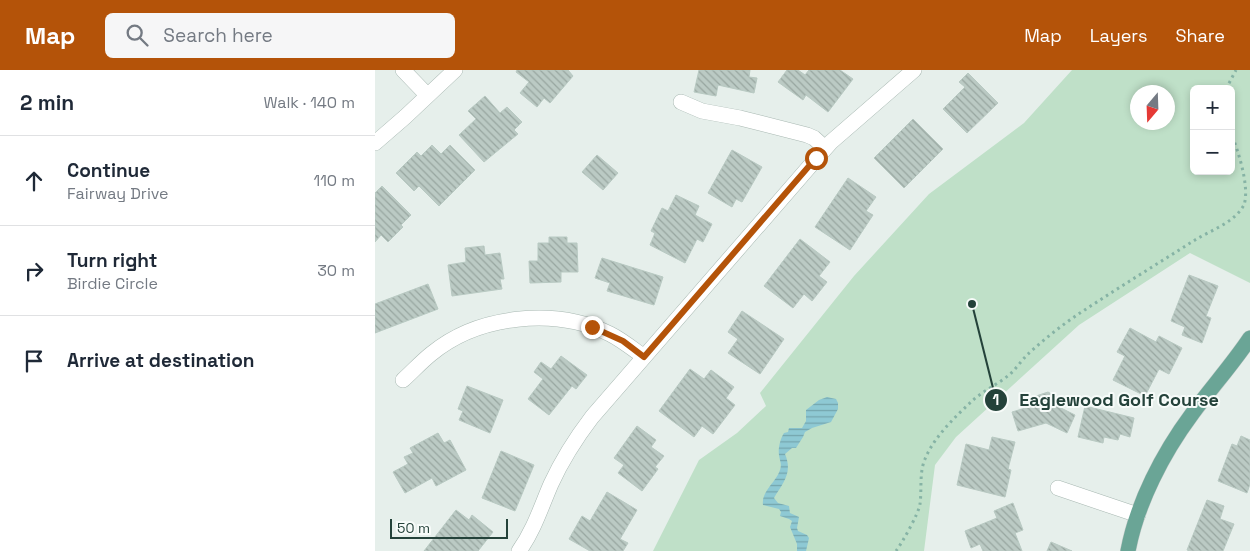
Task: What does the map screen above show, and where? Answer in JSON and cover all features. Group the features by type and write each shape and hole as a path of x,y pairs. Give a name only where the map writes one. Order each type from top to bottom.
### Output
{"main road":[{"path":"1128,551 1138,515 1153,477 1170,446 1193,412 1232,364 1250,338"}],"street":[{"path":"403,70 427,95"},
{"path":"375,143 455,70"},
{"path":"519,551 530,533 550,486 569,450 591,417 825,148 915,70"},
{"path":"681,102 702,111 740,118 807,135 825,148"},
{"path":"403,380 431,353 461,335 479,328 519,319 558,319 592,327 623,341 644,357"},
{"path":"1058,488 1138,515"}],"path":[{"path":"1228,85 1236,70"},
{"path":"896,551 905,538 920,507 924,461 935,442 962,411 1008,375 1028,354 1079,314 1196,239 1218,229 1243,206 1247,197 1245,173 1235,142"}],"green space":[{"path":"1072,70 1250,70 1250,283 1190,253 1079,325 956,437 935,465 924,551 653,551 699,460 737,433 766,406 760,393 854,276 929,194 1024,123"}],"water":[{"path":"827,397 836,399 838,409 831,422 805,432 796,448 792,448 785,454 788,467 786,478 774,498 778,503 789,506 790,513 799,517 798,531 809,538 806,551 797,551 797,544 790,527 792,521 780,516 781,512 779,509 763,505 763,500 766,491 780,470 779,447 784,433 788,432 789,428 802,428 806,421 806,410 819,400"}],"building":[{"path":"517,70 568,70 573,76 550,103 544,98 537,107 520,93 529,82 516,72"},
{"path":"699,70 750,70 749,77 757,78 754,93 718,85 716,96 694,92"},
{"path":"787,70 798,70 805,75 809,70 840,70 853,79 828,112 806,95 803,100 778,82"},
{"path":"968,73 998,103 967,133 943,109 965,87 959,82"},
{"path":"485,96 500,113 507,107 522,122 514,130 518,134 484,162 459,135 476,119 468,111"},
{"path":"913,119 943,149 904,188 874,158"},
{"path":"432,145 441,154 450,145 475,170 439,206 419,186 414,191 396,173 417,152 421,156"},
{"path":"732,150 762,167 742,202 736,199 732,207 708,193"},
{"path":"597,155 618,173 603,190 582,172"},
{"path":"848,178 876,197 866,211 873,215 850,250 815,227"},
{"path":"382,186 411,215 401,225 403,227 388,242 381,235 375,242 375,193"},
{"path":"676,195 699,206 695,215 712,224 703,242 697,239 685,263 650,245 655,233 651,231 662,208 668,211"},
{"path":"549,237 567,237 567,243 577,243 578,272 561,272 561,282 530,283 529,261 538,261 538,243 549,243"},
{"path":"800,239 830,262 819,276 827,282 812,301 804,294 793,308 764,286"},
{"path":"484,246 485,255 500,253 504,279 500,279 502,289 452,296 448,265 466,262 465,248"},
{"path":"602,258 663,277 654,305 607,291 610,283 595,278"},
{"path":"1189,275 1218,286 1206,316 1211,318 1202,343 1182,335 1185,327 1171,321"},
{"path":"428,284 438,309 375,333 375,304"},
{"path":"742,311 784,339 760,374 728,353 738,339 728,332"},
{"path":"1130,328 1156,342 1159,336 1182,348 1169,374 1159,369 1145,396 1113,380 1125,356 1117,352"},
{"path":"561,356 587,375 576,389 572,386 549,415 528,399 543,379 534,372 541,362 551,369"},
{"path":"690,369 704,379 711,370 734,387 726,398 735,405 713,434 702,426 694,437 659,411"},
{"path":"467,386 503,400 490,433 459,420 463,411 458,409"},
{"path":"1048,392 1058,398 1059,407 1075,415 1067,433 1046,423 1018,431 1012,412 1032,406 1036,396"},
{"path":"1085,406 1134,418 1130,437 1120,434 1118,440 1104,437 1103,443 1078,437"},
{"path":"637,426 656,440 651,447 664,456 655,467 658,469 642,491 618,473 624,465 614,458"},
{"path":"438,433 444,443 450,440 466,470 436,486 432,478 405,493 393,472 408,464 404,457 413,453 410,448"},
{"path":"1241,436 1250,440 1250,484 1247,493 1218,481 1232,444 1237,446"},
{"path":"992,437 1015,442 1008,469 1011,470 1005,497 957,485 966,444 989,450"},
{"path":"501,451 534,465 515,511 482,498"},
{"path":"607,492 637,510 620,539 628,543 623,551 590,551 569,539 582,516 590,521"},
{"path":"1207,500 1224,506 1220,519 1234,524 1223,551 1187,550"},
{"path":"1013,503 1023,530 1015,533 1022,551 983,551 980,544 971,548 965,531 997,518 994,511"},
{"path":"456,510 469,520 472,515 493,532 478,551 424,551"},
{"path":"1051,542 1072,551 1047,551"}],"place":[{"name":"Eaglewood Golf Course","path":"972,304"}],"route":[{"path":"592,327 623,341 644,357 816,158"}]}
